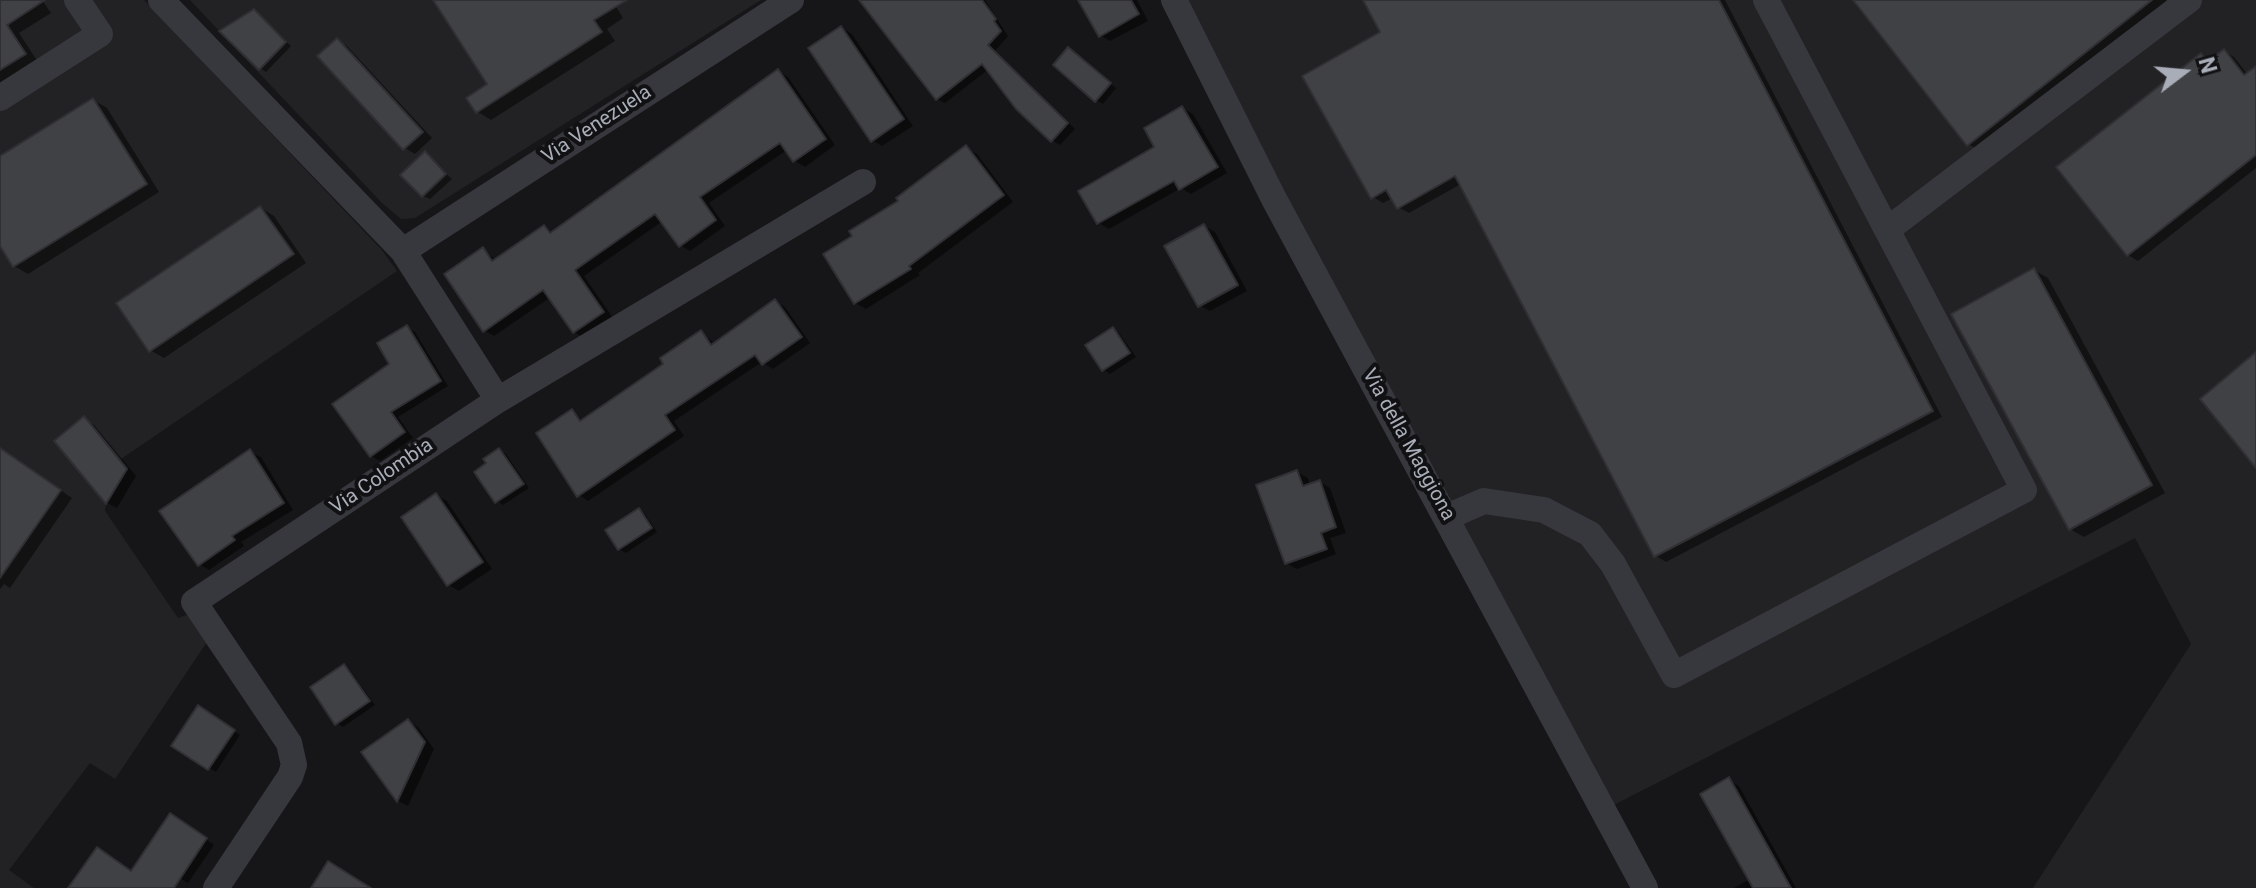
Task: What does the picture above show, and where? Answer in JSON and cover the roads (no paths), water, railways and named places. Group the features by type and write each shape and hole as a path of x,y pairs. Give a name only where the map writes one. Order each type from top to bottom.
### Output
{"street":[{"path":"0,98 100,34 77,0"},
{"path":"161,0 403,251 498,400"},
{"name":"Via Venezuela","path":"403,251 791,0"},
{"path":"1447,517 1484,501 1544,510 1590,534 1613,564 1674,675 2024,490 1766,0"},
{"path":"1887,230 2189,0"},
{"name":"Via della Maggiona","path":"1184,4 1274,199 1645,888"},
{"name":"Via Colombia","path":"216,888 290,777 294,765 289,743 194,602 498,400 863,182"}]}
